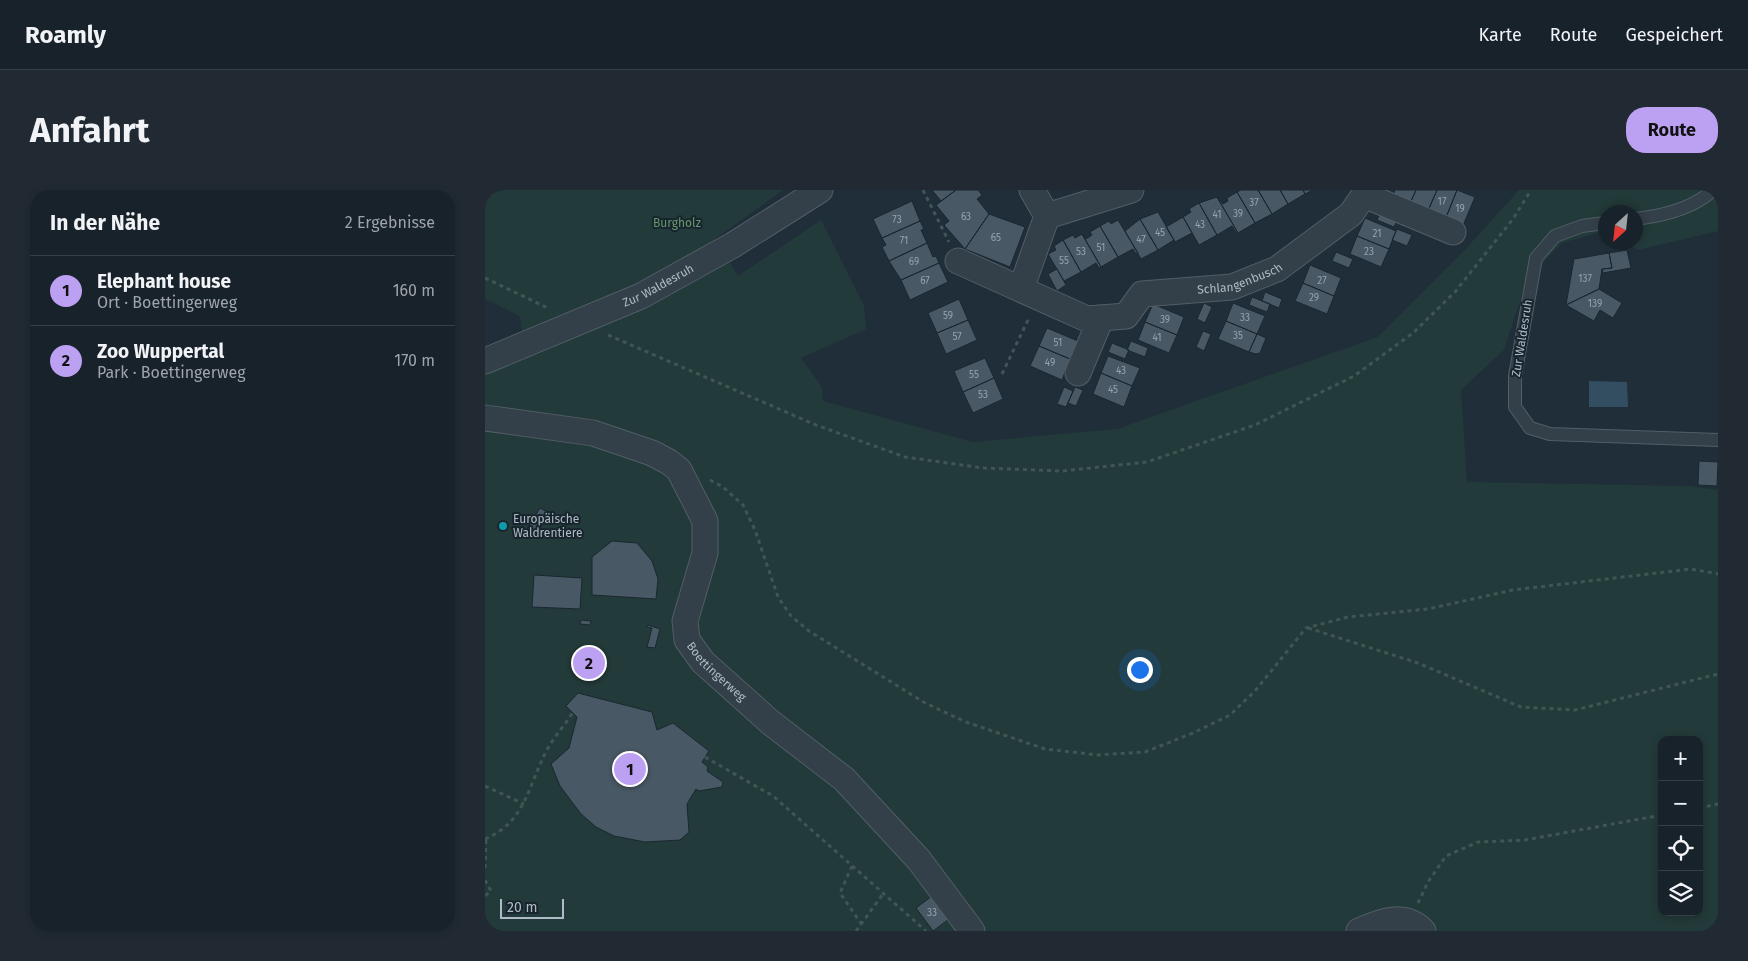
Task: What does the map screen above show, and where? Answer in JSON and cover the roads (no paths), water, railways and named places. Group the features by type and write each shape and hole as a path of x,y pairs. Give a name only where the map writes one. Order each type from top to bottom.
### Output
{"street":[{"name":"Zur Waldesruh","path":"485,361 641,296 695,267 820,190"},
{"path":"1029,293 1047,216 1032,190"},
{"path":"1047,216 1131,190"},
{"name":"Schlangenbusch","path":"958,261 1087,319 1126,316 1142,294 1232,287 1277,269 1351,214 1365,192 1453,232"},
{"path":"1078,373 1101,318"},
{"name":"Boettingerweg","path":"485,418 593,433 652,453 679,470 705,520 705,553 685,621 687,640 703,662 770,722 844,779 919,860 972,931"},
{"path":"1359,931 1391,919 1416,926"}],"lane":[{"path":"1643,218 1676,212 1706,196 1713,190"},
{"name":"Zur Waldesruh","path":"1598,224 1582,226 1555,236 1536,258 1515,376 1515,407 1530,428 1550,434 1718,440"}],"water":[{"path":"1589,381 1627,382 1628,407 1589,407"}],"place":[{"name":"Europäische Waldrentiere","path":"503,526"},
{"name":"Zoo Wuppertal","path":"589,663"},
{"name":"Elephant house","path":"630,769"}],"park label":[{"name":"Burgholz","path":"677,223"}]}
